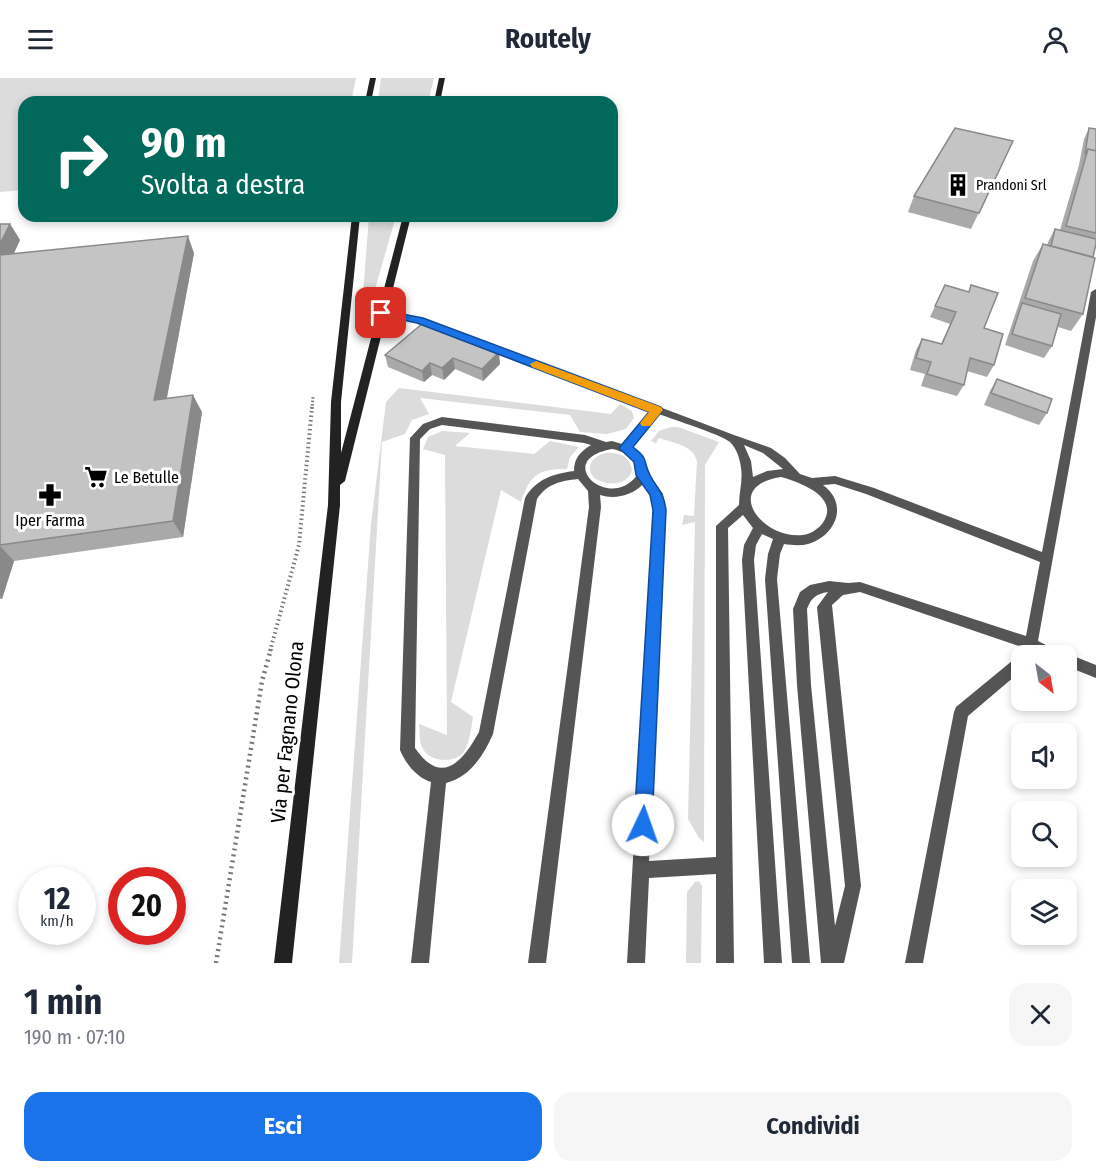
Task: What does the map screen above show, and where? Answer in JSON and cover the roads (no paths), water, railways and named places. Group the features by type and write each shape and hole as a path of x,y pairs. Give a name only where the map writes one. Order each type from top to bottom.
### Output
{"main road":[{"path":"369,96 373,78"},
{"path":"438,96 442,78"},
{"path":"334,505 336,402 355,222"},
{"path":"334,505 405,222"},
{"name":"Via per Fagnano Olona","path":"283,963 334,505"}],"lane":[{"path":"1029,645 1096,292"},
{"path":"381,313 420,320 732,438 752,442 774,453 795,475"},
{"path":"625,448 657,410"},
{"path":"579,475 547,480 536,489 531,498 486,734 478,752 464,768 447,775 429,775 413,762 407,750 415,438 421,429 429,424 442,421 589,440 604,446 625,448 640,459 643,475 657,494 659,510 636,963"},
{"path":"732,438 743,451 747,461 748,487 744,497 745,507 759,527 780,538 796,540 811,538 823,533 831,524 834,513 831,501 812,482 795,475 767,475 748,487"},
{"path":"604,446 594,448 580,459 578,467 579,475 594,489 607,493 627,490 637,484 643,475"},
{"path":"812,482 835,480 870,491 1047,559"},
{"path":"537,963 595,507 594,489"},
{"path":"725,963 722,526 745,507"},
{"path":"759,527 750,545 748,560 773,963"},
{"path":"780,538 774,554 771,579 801,963"},
{"path":"830,963 804,686 800,609 805,597 815,589 829,586 860,587 1015,645"},
{"path":"835,963 853,886 824,607 829,595 841,589 860,587"},
{"path":"1077,664 1096,672"},
{"path":"914,963 961,712 1011,670"},
{"path":"420,963 439,775"},
{"path":"641,870 724,865"}],"place":[{"name":"Prandoni Srl","path":"958,185"},
{"name":"Le Betulle","path":"96,477"},
{"name":"Iper Farma","path":"50,495"}]}
